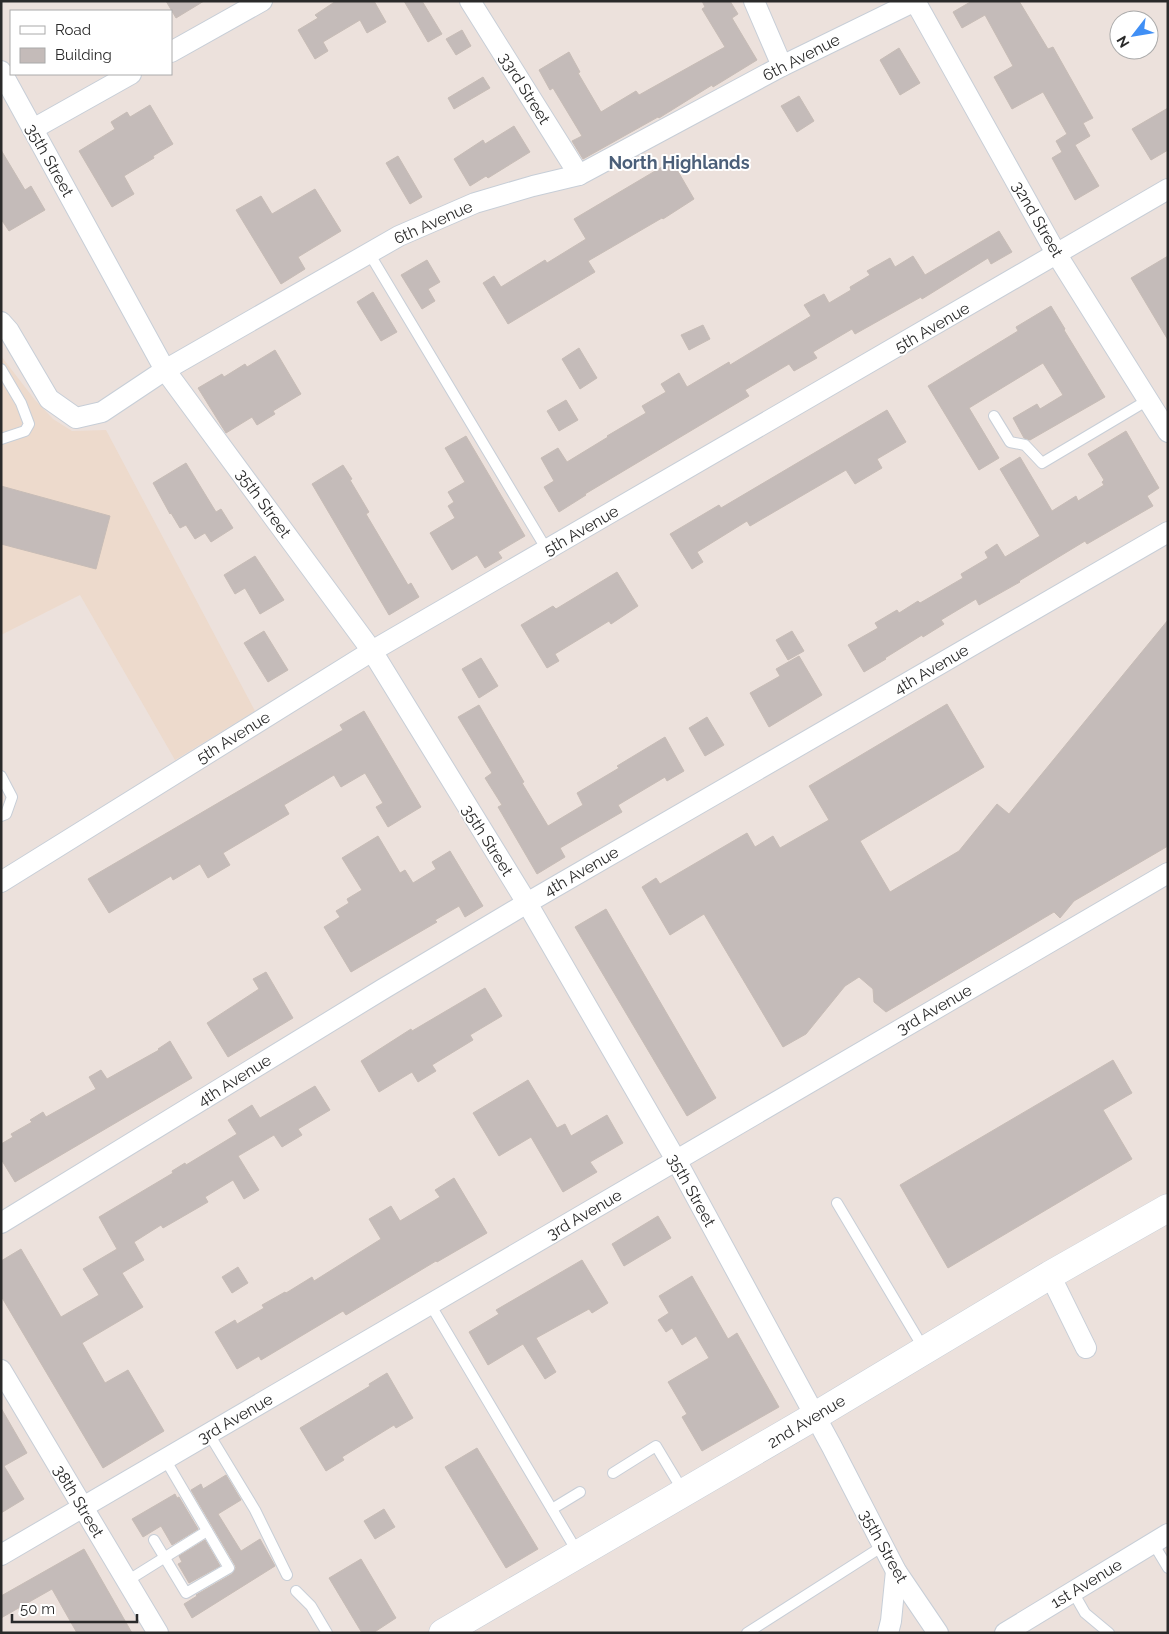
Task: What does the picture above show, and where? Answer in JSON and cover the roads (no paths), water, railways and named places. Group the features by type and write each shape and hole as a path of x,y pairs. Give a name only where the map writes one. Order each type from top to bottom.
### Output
{"main road":[{"name":"2nd Avenue","path":"444,1632 815,1416 1050,1275 1168,1208"}],"street":[{"path":"172,51 262,1"},
{"name":"33rd Street","path":"470,1 579,175"},
{"path":"754,1 782,66"},
{"name":"6th Avenue","path":"4,329 49,399 76,418 102,412 165,370 398,236 475,202 579,175 782,66 915,1"},
{"name":"32nd Street","path":"915,1 1058,255 1168,432"},
{"name":"35th Street","path":"1,71 165,370 372,651 527,903 676,1160 815,1416 896,1571 938,1633"},
{"path":"33,129 129,75"},
{"name":"5th Avenue","path":"2,880 372,651 1168,190"},
{"name":"4th Avenue","path":"1,1223 527,903 1168,532"},
{"name":"3rd Avenue","path":"1,1555 1168,873"},
{"path":"1050,1275 1086,1348"},
{"name":"38th Street","path":"1,1370 158,1633"},
{"name":"1st Avenue","path":"1005,1633 1160,1538"},
{"path":"888,1633 896,1571"}],"lane":[{"path":"369,253 547,550"},
{"path":"1,369 21,403 29,424 25,431 1,438"},
{"path":"994,416 1010,442 1025,445 1042,464 1148,400"},
{"path":"1,776 12,797 6,814 1,816"},
{"path":"837,1203 924,1350"},
{"path":"430,1304 578,1554"},
{"path":"209,1434 255,1510 287,1575"},
{"path":"612,1473 656,1446 684,1492"},
{"path":"154,1540 186,1593 229,1568 165,1459"},
{"path":"552,1510 580,1492"},
{"path":"127,1581 207,1531"},
{"path":"1160,1538 1168,1568"},
{"path":"747,1633 883,1546"},
{"path":"296,1591 311,1606 327,1633"},
{"path":"1073,1592 1086,1612 1109,1633"}],"district":[{"name":"North Highlands","path":"679,163"}]}
